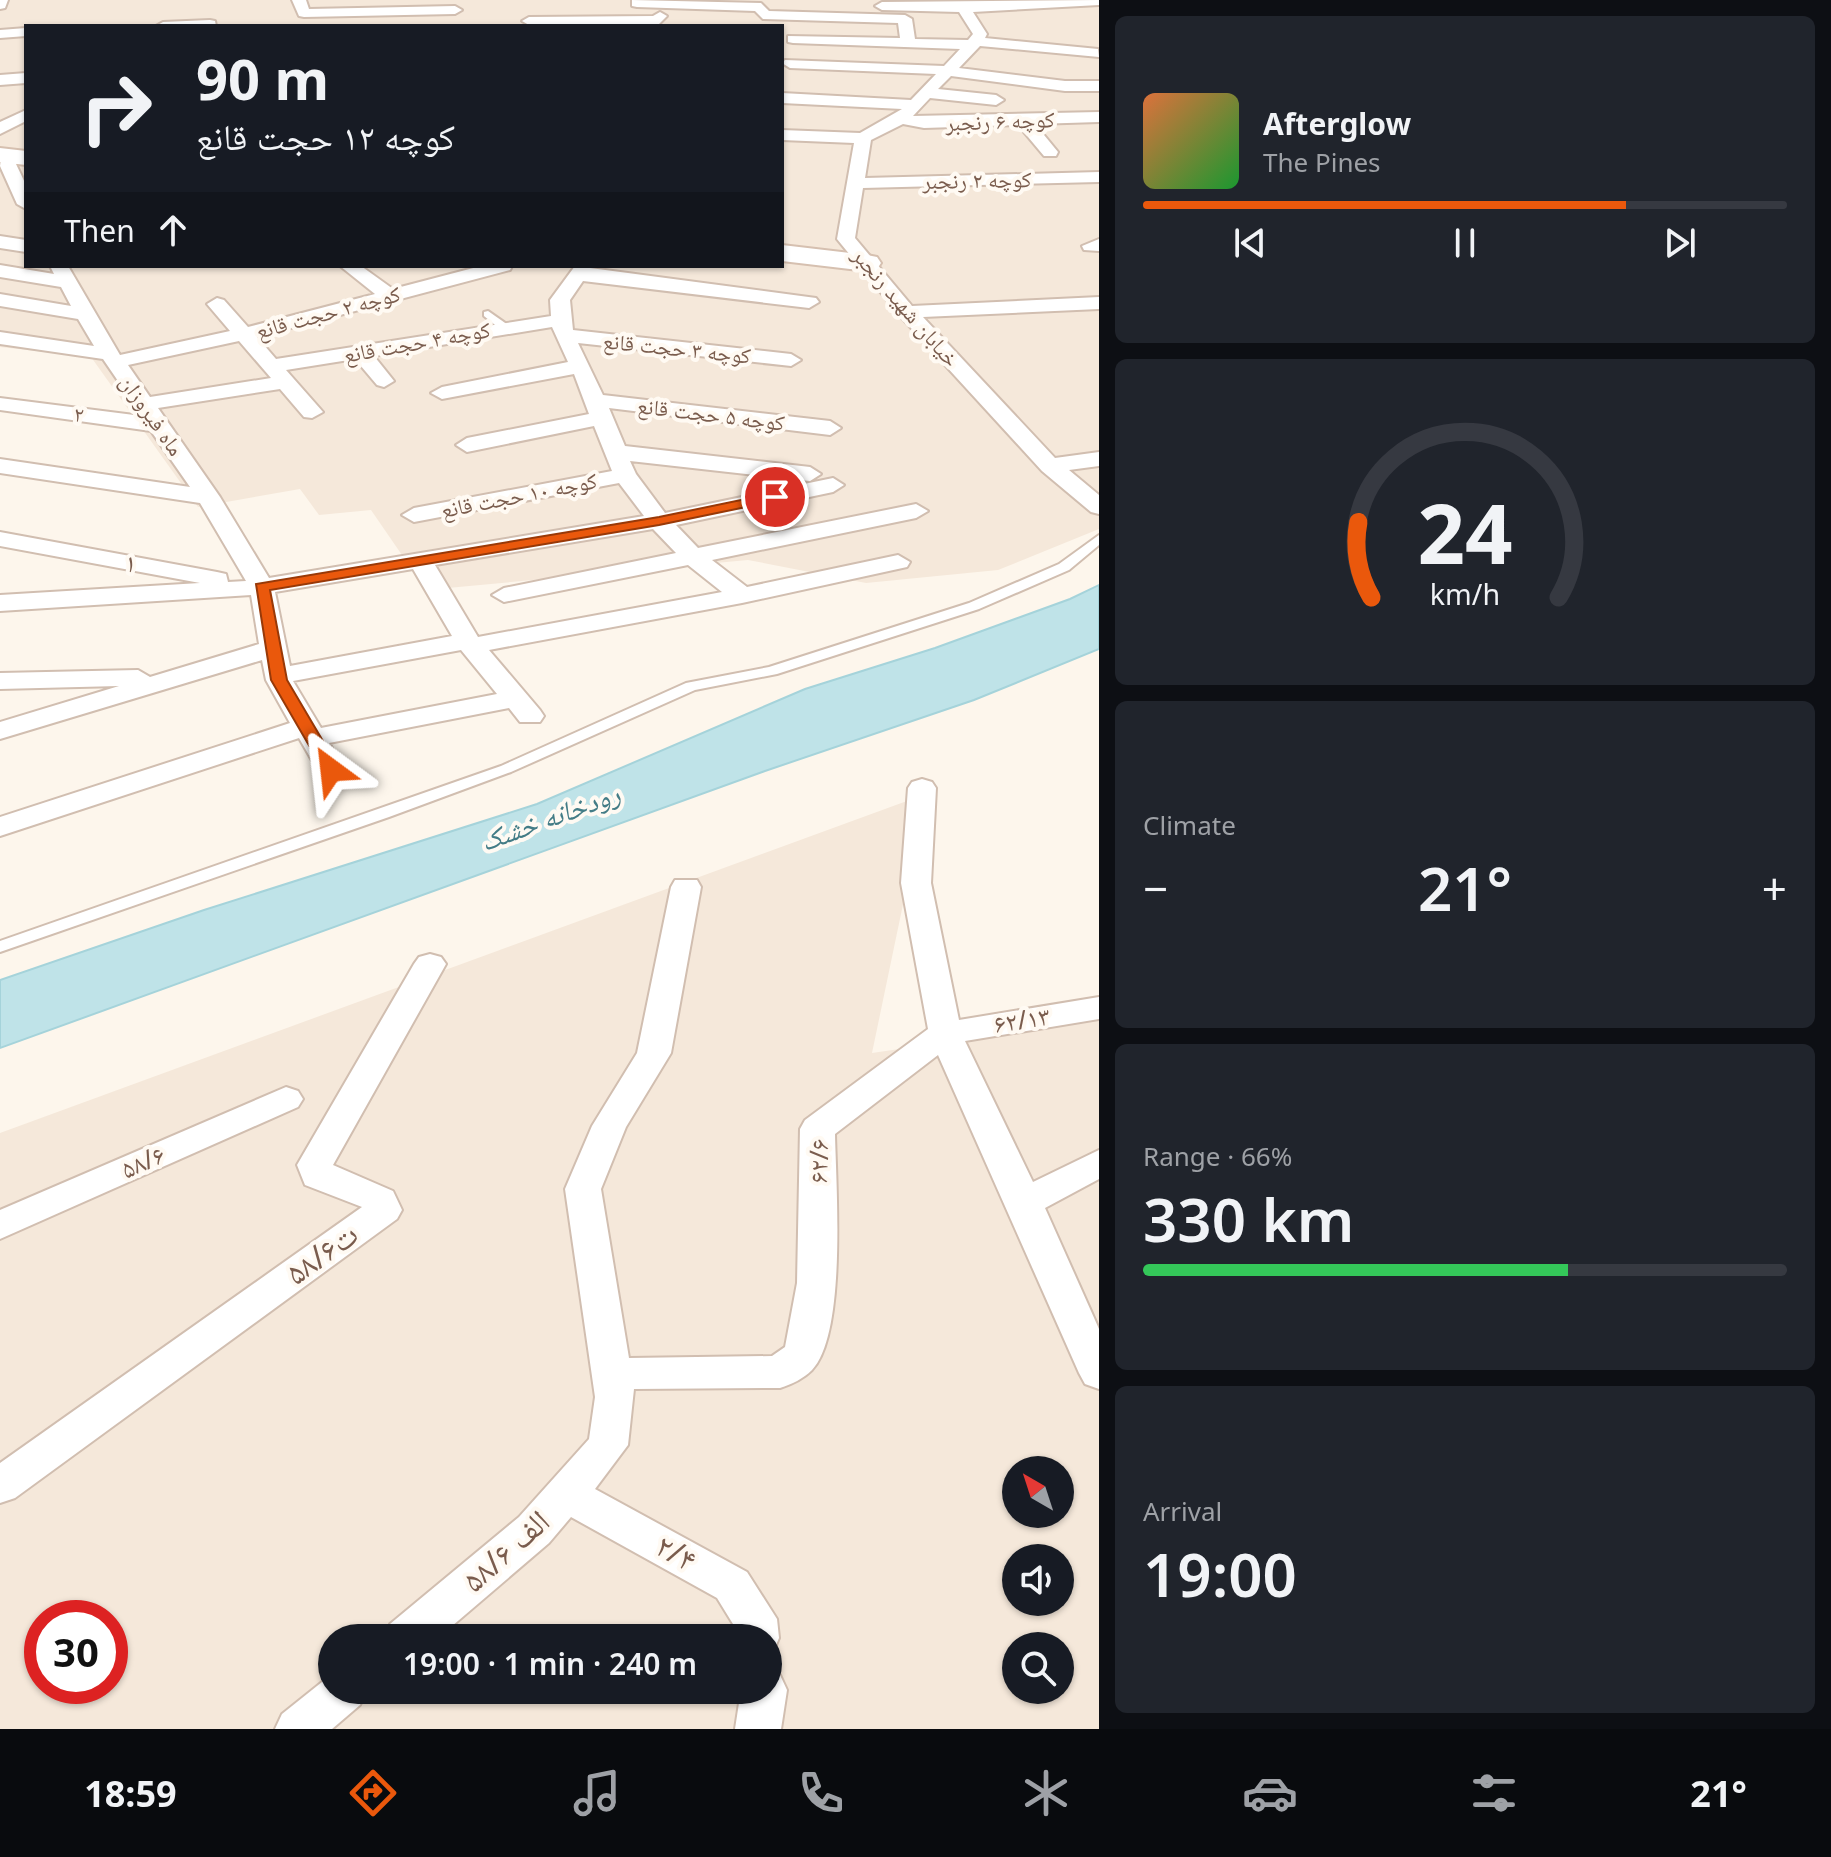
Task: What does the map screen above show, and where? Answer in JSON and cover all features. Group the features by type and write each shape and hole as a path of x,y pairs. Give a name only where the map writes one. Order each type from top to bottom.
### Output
{"street":[{"path":"299,0 304,13 349,19 455,10"},
{"path":"791,39 930,4 1099,1"},
{"path":"637,3 761,7 763,15 774,24"},
{"path":"521,7 530,24 659,20 664,4"},
{"path":"693,24 698,5"},
{"path":"784,135 863,138 901,119 949,72 980,34 966,5"},
{"path":"791,39 905,19 908,43"},
{"path":"0,34 24,32"},
{"path":"791,39 974,43 1098,53"},
{"path":"791,39 916,67 1065,86 1099,86"},
{"path":"791,39 786,98 996,100"},
{"path":"0,80 24,78"},
{"path":"1065,86 1096,118"},
{"path":"0,129 24,116"},
{"name":"کوچه ۶ رنجبر","path":"901,119 924,123 1096,118"},
{"path":"1023,120 1050,152"},
{"name":"خیابان شهید رنجبر","path":"863,138 846,239 907,312 1050,466 1099,507"},
{"path":"14,157 7,163 9,185 22,212"},
{"name":"کوچه ۲ رنجبر","path":"855,183 1099,177"},
{"path":"0,242 24,246"},
{"path":"784,253 867,263"},
{"path":"352,268 390,296"},
{"name":"کوچه ۲ حجت قانع","path":"113,358 245,334 390,296 456,271 484,268"},
{"path":"742,596 694,558 659,521 625,475 563,328 560,300 582,270 809,302"},
{"path":"0,271 64,274"},
{"name":"ماه فیروزان","path":"64,274 96,334 208,497 262,587"},
{"path":"0,300 85,314"},
{"path":"907,312 1099,303"},
{"path":"217,304 312,412"},
{"name":"کوچه ۴ حجت قانع","path":"144,404 496,320 563,328"},
{"name":"کوچه ۳ حجت قانع","path":"563,328 791,360"},
{"path":"0,338 113,358"},
{"path":"360,352 384,381"},
{"path":"442,393 581,366"},
{"name":"۲","path":"0,404 159,425"},
{"name":"کوچه ۵ حجت قانع","path":"467,445 596,409 830,428"},
{"path":"614,452 810,474"},
{"path":"1050,466 1099,459"},
{"path":"0,466 208,497"},
{"name":"کوچه ۱۰ حجت قانع","path":"414,515 625,475"},
{"path":"0,603 262,587 659,521 833,485"},
{"path":"504,595 916,511"},
{"name":"۱","path":"0,539 262,587"},
{"path":"0,827 310,733 522,708 470,643 421,562"},
{"path":"278,676 742,596 898,562"},
{"path":"262,587 278,676 331,770"},
{"path":"0,731 273,648"},
{"path":"0,681 177,677"},
{"path":"922,788 916,883 945,1033 1025,1203 1086,1311 1099,1373"},
{"name":"۵۸/۶ الف","path":"423,1624 534,1530 608,1445 615,1397 583,1189 609,1126 654,1053 686,887"},
{"name":"۵۸/۶ت","path":"0,1486 384,1210 380,1200 318,1176 315,1165 430,964"},
{"name":"۶۲/۱۳","path":"945,1033 1099,1008"},
{"name":"۶۲/۶","path":"612,1374 780,1372 801,1356 814,1306 818,1248 817,1129 945,1033"},
{"name":"۵۸/۶","path":"0,1225 286,1099"},
{"path":"1025,1203 1099,1163"},
{"name":"۲/۴","path":"566,1493 732,1585 756,1624"},
{"path":"298,1729 327,1704"},
{"path":"758,1729 762,1704"}],"lane":[{"path":"0,947 370,820 506,769 691,686 772,671 974,606 1064,567 1099,539"}],"shaded area":[{"path":"0,0 1099,0 1099,529 998,570 866,583 748,560 426,590 371,510 319,515 300,489 198,507 91,357 0,347"},
{"path":"926,794 872,1053 1099,1020 1099,1729 0,1729 0,1133"}],"water":[{"name":"رودخانه خشک","path":"1099,585 1099,649 974,700 765,771 0,1048 0,980 204,910 537,804 805,689 935,648 1070,599"}],"route":[{"path":"331,770 279,680 262,587 659,521 775,497"}]}
